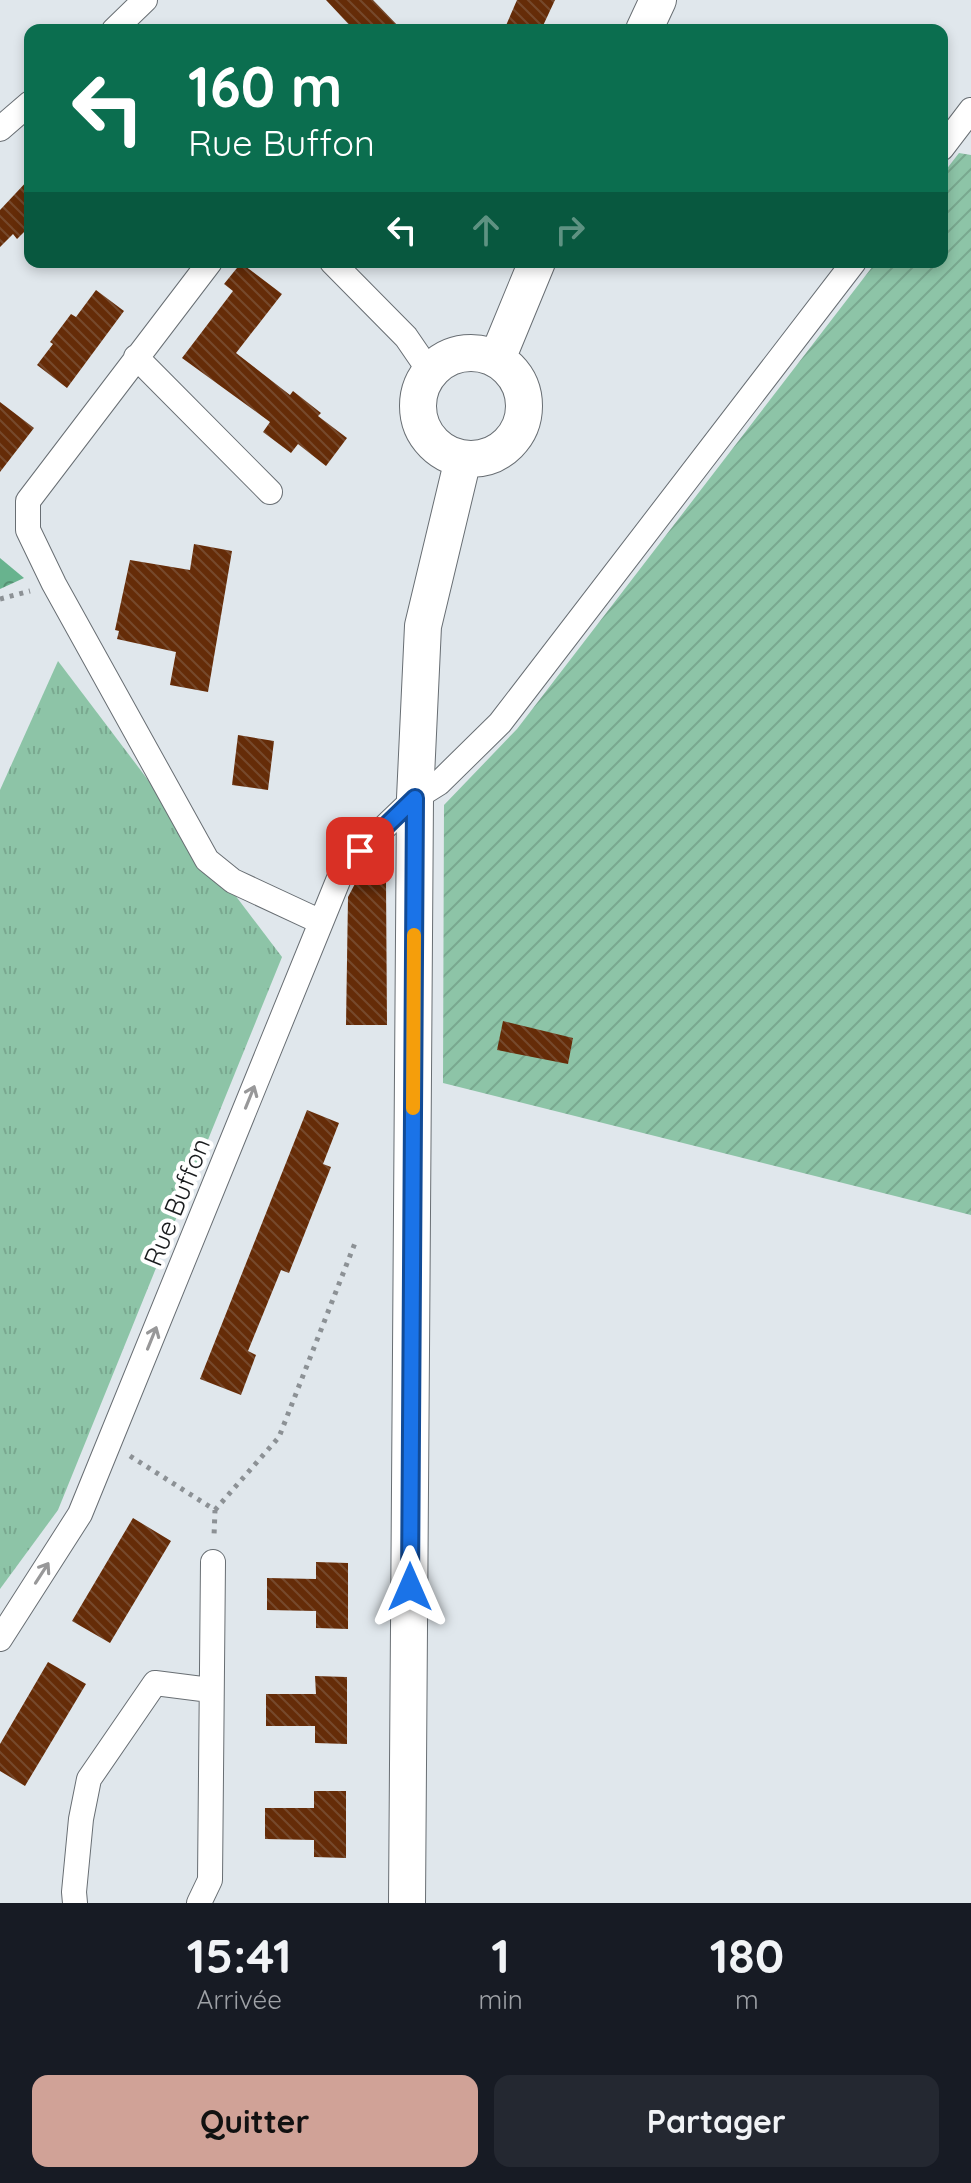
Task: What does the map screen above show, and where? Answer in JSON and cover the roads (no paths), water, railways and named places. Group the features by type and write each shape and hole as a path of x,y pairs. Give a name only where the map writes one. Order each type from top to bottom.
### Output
{"main road":[{"path":"647,24 658,0"},
{"path":"497,359 535,268"},
{"path":"483,354 497,359 517,380 523,393 525,408 522,423 505,447 478,459 463,459 448,454 434,445 424,432 418,402 422,386 440,362 454,355 483,354"},
{"path":"407,1903 415,798 423,626 463,459"}],"street":[{"path":"120,24 145,0"},
{"path":"2,124 24,108"},
{"path":"948,140 971,110"},
{"path":"205,268 28,501 28,530 54,584 207,860 233,881 321,922"},
{"path":"338,268 406,337 430,372"},
{"name":"Rue Buffon","path":"0,1639 80,1514 344,866 415,798 439,783 500,723 849,268"},
{"path":"136,357 270,492"},
{"path":"199,1903 210,1880 213,1562"},
{"path":"75,1903 81,1819 89,1779 155,1683 210,1690"}]}
